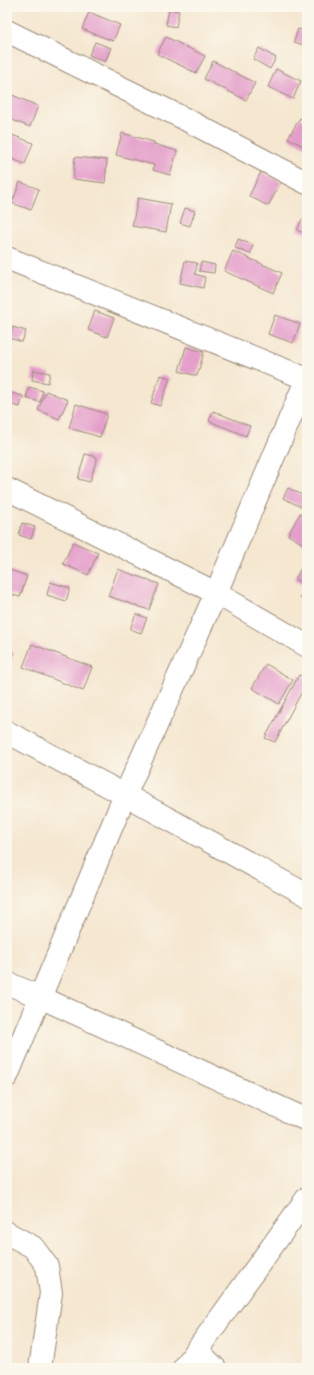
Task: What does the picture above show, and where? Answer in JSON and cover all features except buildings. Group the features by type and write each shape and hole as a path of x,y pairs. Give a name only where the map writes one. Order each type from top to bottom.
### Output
{"street":[{"path":"7,31 183,118 307,183"},
{"path":"7,258 307,379 216,593 125,795 7,1076"},
{"path":"7,489 216,593 307,646"},
{"path":"7,732 307,895"},
{"path":"7,983 307,1120"},
{"path":"184,1368 196,1350 304,1209"},
{"path":"7,1233 33,1247 47,1266 51,1293 40,1368"},
{"path":"196,1350 215,1368"}]}
